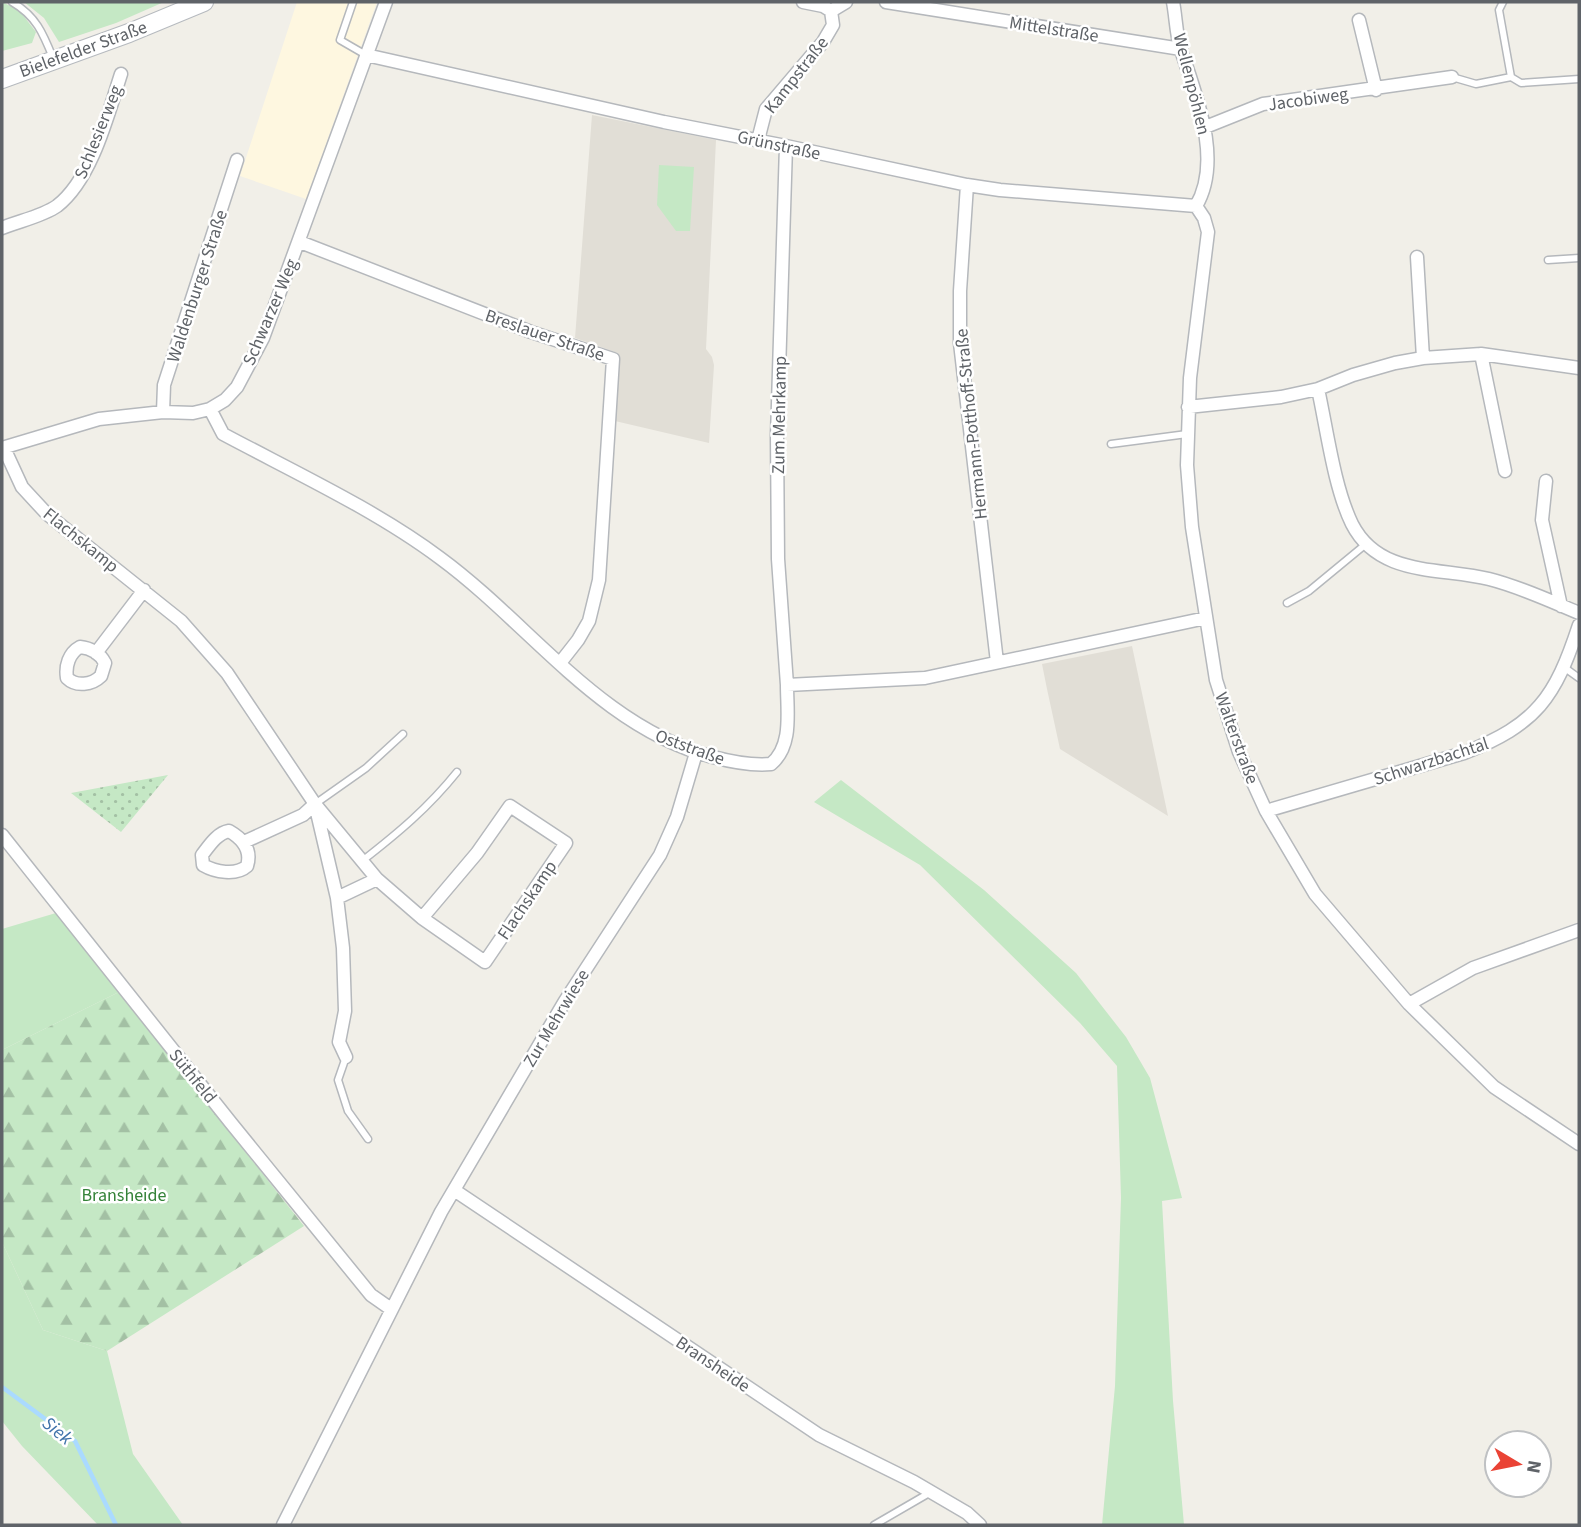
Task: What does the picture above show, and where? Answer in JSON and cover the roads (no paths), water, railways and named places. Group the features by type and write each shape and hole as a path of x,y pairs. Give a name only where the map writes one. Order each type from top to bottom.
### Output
{"main road":[{"name":"Bielefelder Straße","path":"2,79 130,33 204,2"}],"street":[{"name":"Schwarzer Weg","path":"210,409 231,394 263,338 386,2"},
{"path":"803,2 823,6 831,11 846,2"},
{"name":"Mittelstraße","path":"886,2 1181,49"},
{"name":"Wellenpöhlen","path":"1173,2 1181,49 1194,83 1207,145 1207,181 1205,191 1196,206"},
{"name":"Kampstraße","path":"758,140 766,109 823,42 833,25 831,11"},
{"path":"1359,20 1376,90"},
{"name":"Grünstraße","path":"366,55 664,122 967,185 1196,206"},
{"name":"Schlesierweg","path":"2,228 56,207 72,191 87,166 121,74"},
{"name":"Jacobiweg","path":"1203,128 1262,104 1376,90 1452,77"},
{"name":"Zum Mehrkamp","path":"786,146 777,436 778,559 787,685"},
{"name":"Waldenburger Straße","path":"163,412 164,386 237,160"},
{"name":"Hermann-Potthoff-Straße","path":"967,185 960,291 960,343 997,662"},
{"name":"Walterstraße","path":"1196,206 1204,218 1208,232 1188,407 1186,465 1192,527 1216,680 1239,752 1266,811 1315,894 1409,1004 1494,1087 1579,1144"},
{"name":"Breslauer Straße","path":"300,242 531,332 612,359 599,580 590,621 560,663"},
{"path":"1417,257 1423,358"},
{"path":"1188,407 1232,404 1318,389 1353,375 1423,358 1481,355 1579,368"},
{"path":"1481,355 1505,471"},
{"path":"1318,389 1341,495 1352,523 1366,544 1382,557 1399,564 1487,579 1524,590 1579,613"},
{"path":"3,448 99,419 163,412 193,413 210,409"},
{"name":"Oststraße","path":"210,409 223,434 390,525 441,558 560,663 649,733 696,753 732,762 771,764 781,755 786,741 787,685"},
{"name":"Flachskamp","path":"3,448 22,486 47,514 181,621 227,673 315,804 377,879 422,918 485,962 566,843 510,806 477,853 422,918"},
{"path":"1546,481 1542,520 1561,606"},
{"path":"96,653 144,590"},
{"path":"787,685 925,678 1206,618"},
{"name":"Schwarzbachtal","path":"1266,811 1464,753 1493,742 1515,729 1538,709 1553,690 1565,668 1579,625"},
{"name":"Zur Mehrwiese","path":"391,1309 454,1189 565,1001 660,855 677,817 696,753"},
{"path":"244,842 303,816 315,804"},
{"name":"Flachskamp","path":"315,804 337,898 343,948 345,1011 339,1042 346,1057"},
{"name":"Süthfeld","path":"2,835 231,1124 371,1295 391,1309"},
{"path":"337,898 377,879"},
{"path":"1409,1004 1473,968 1579,930"},
{"name":"Bransheide","path":"454,1189 819,1435 930,1492 967,1513 980,1525"},
{"path":"283,1525 391,1309"}],"lane":[{"path":"12,2 20,6 41,27 53,60"},
{"path":"353,2 340,40 366,55"},
{"path":"1503,2 1499,10 1511,77"},
{"path":"1452,77 1476,83 1511,77 1521,83 1579,79"},
{"path":"1548,260 1579,258"},
{"path":"1111,444 1187,434"},
{"path":"1287,603 1309,591 1366,544"},
{"path":"1565,668 1579,678"},
{"path":"315,804 366,768 403,734"},
{"path":"362,861 433,802 457,772"},
{"path":"346,1057 338,1080 348,1111 368,1139"},
{"path":"874,1525 930,1492"}],"waterway":[{"name":"Siek","path":"2,1387 75,1441 116,1525"}]}
